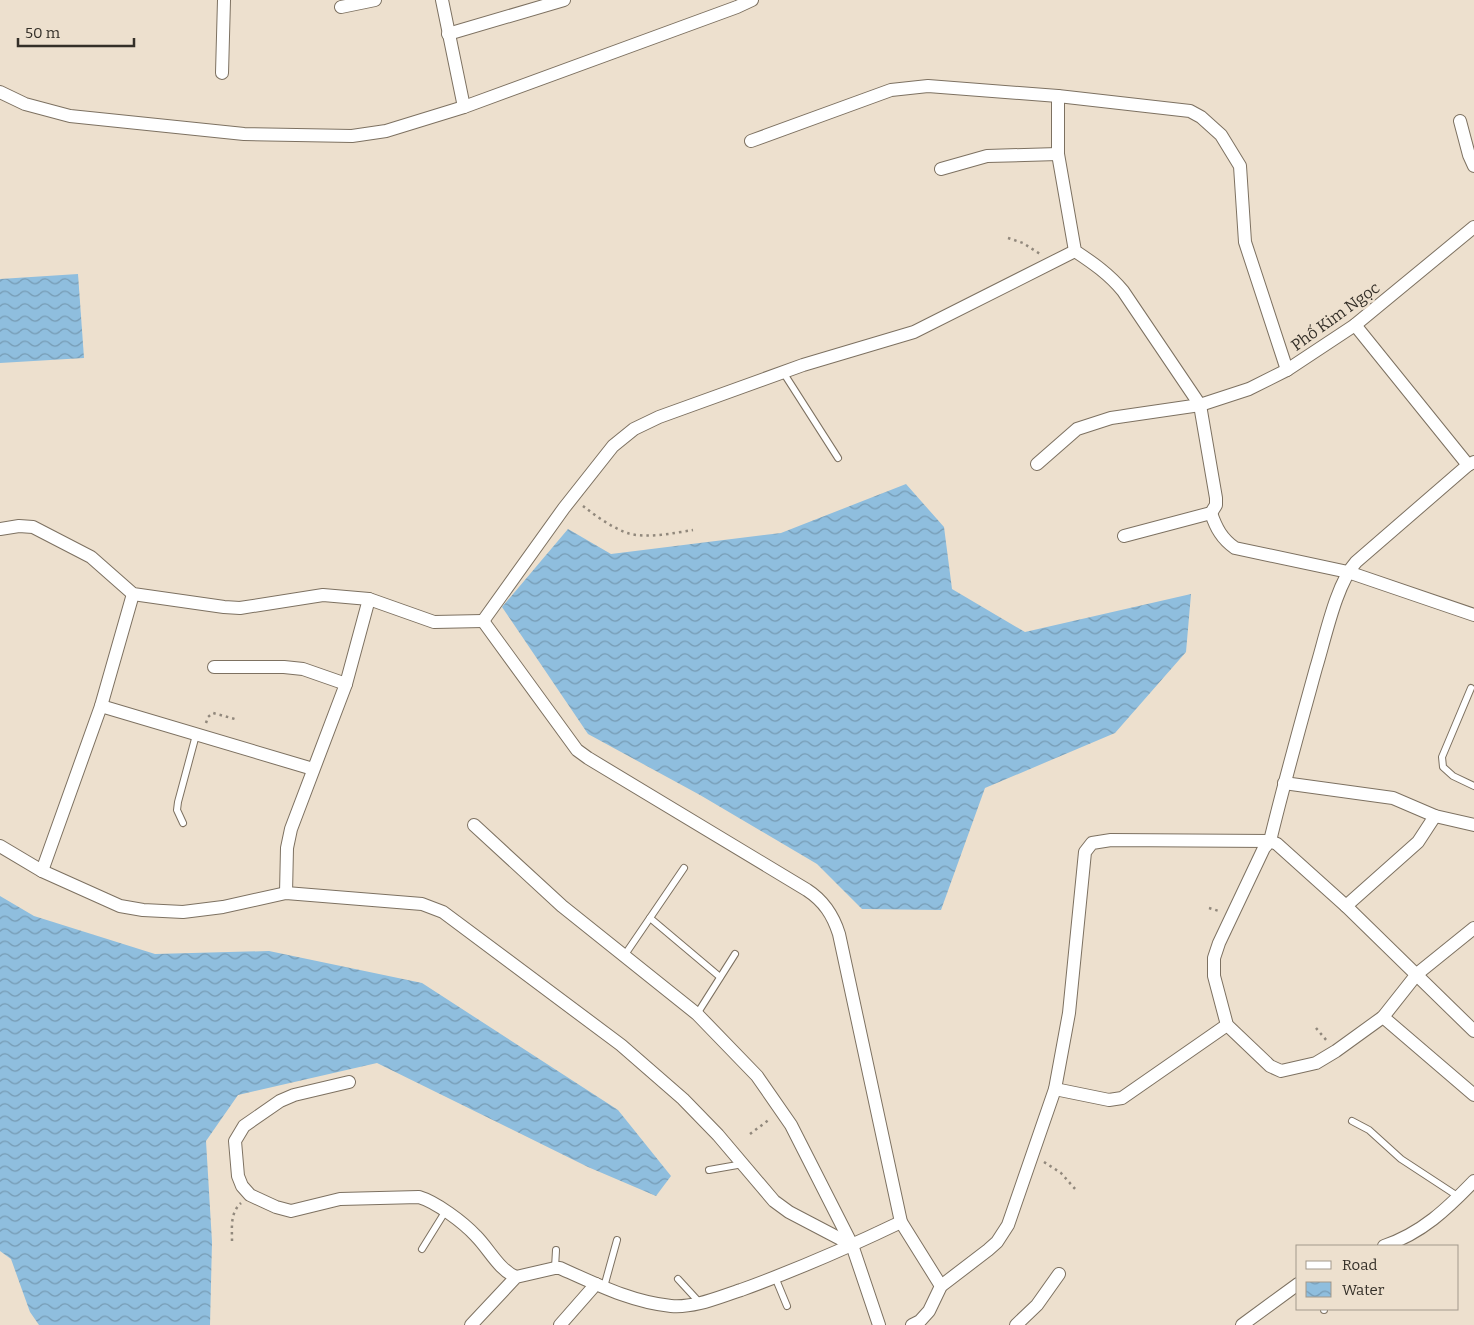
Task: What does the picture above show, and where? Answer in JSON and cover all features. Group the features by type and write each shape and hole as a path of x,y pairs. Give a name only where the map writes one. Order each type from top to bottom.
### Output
{"street":[{"path":"222,73 224,0"},
{"path":"341,7 374,0"},
{"path":"442,0 464,107"},
{"path":"448,34 564,0"},
{"path":"0,92 25,104 70,116 244,134 352,136 386,132 464,107 736,8 752,0"},
{"path":"751,141 891,90 928,86 1058,96 1190,112 1201,117 1221,135 1240,166 1245,242 1287,370"},
{"path":"1058,96 1058,154 1075,251 1101,268 1123,291 1200,405 1216,498 1216,505 1211,513 1124,536"},
{"path":"1460,120 1469,155 1474,166"},
{"path":"940,169 987,156 1058,154"},
{"name":"Phố Kim Ngọc","path":"1037,464 1077,430 1111,418 1200,405 1249,389 1287,370 1355,325 1474,227"},
{"path":"483,621 571,498 613,446 634,429 660,417 783,372 914,332 1075,251"},
{"path":"1355,325 1471,464 1356,562 1348,572 1324,640 1284,783 1270,841 1264,848 1214,958 1214,976 1226,1025 1270,1066 1281,1071 1316,1064 1383,1017 1417,974 1474,928"},
{"path":"1211,513 1219,532 1226,542 1235,548 1348,572 1474,616"},
{"path":"0,529 19,526 33,527 90,557 133,594 240,608 323,595 369,599 434,622 483,621"},
{"path":"42,871 101,706 133,594"},
{"path":"286,893 287,848 291,829 346,684 369,599"},
{"path":"483,621 577,750 807,890 822,902 831,913 839,934 901,1222 941,1286"},
{"path":"214,667 284,667 303,669 346,684"},
{"path":"101,706 313,769"},
{"path":"1284,783 1393,798 1435,816 1474,825"},
{"path":"1346,906 1418,842 1435,816"},
{"path":"474,825 562,906 697,1014 757,1076 792,1125 852,1245 878,1325"},
{"path":"912,1325 920,1321 929,1310 941,1286 997,1242 1008,1225 1055,1089 1068,1013 1083,864 1085,852 1092,843 1111,840 1270,841 1277,844 1346,906 1474,1031"},
{"path":"0,846 42,871 120,906 143,910 183,912 215,908 286,893 422,904 443,912 620,1045 683,1099 774,1201 789,1212 852,1245"},
{"path":"1383,1017 1474,1095"},
{"path":"1055,1089 1109,1100 1122,1098 1226,1025"},
{"path":"349,1082 294,1095 280,1101 244,1126 235,1141 238,1176 242,1186 250,1196 291,1211 340,1199 418,1197 429,1200 475,1235 505,1270 516,1277"},
{"path":"1387,1245 1403,1240 1426,1226 1474,1181"},
{"path":"472,1325 516,1277 560,1268 629,1298 672,1306 700,1303 775,1277 901,1222"},
{"path":"1016,1325 1037,1305 1059,1274"},
{"path":"1242,1325 1296,1285"},
{"path":"560,1325 600,1286"}],"lane":[{"path":"783,372 838,458"},
{"path":"1471,688 1442,757 1443,766 1453,776 1474,786"},
{"path":"183,824 177,810 178,802 199,736"},
{"path":"624,956 684,868"},
{"path":"650,918 720,977"},
{"path":"697,1014 735,954"},
{"path":"1352,1121 1369,1130 1401,1160 1459,1197"},
{"path":"709,1170 743,1164"},
{"path":"422,1249 445,1212"},
{"path":"600,1286 617,1240"},
{"path":"555,1268 556,1250"},
{"path":"775,1277 786,1306"},
{"path":"678,1280 700,1303"}],"path":[{"path":"1008,238 1023,243 1052,262"},
{"path":"571,498 627,533 658,536 693,530"},
{"path":"199,736 208,717 213,713 235,719"},
{"path":"750,1134 781,1110"},
{"path":"1031,1158 1046,1162 1061,1173 1076,1190"},
{"path":"232,1242 234,1210 250,1196"}],"water":[{"path":"78,274 84,358 0,363 0,279"},
{"path":"906,484 944,527 952,589 1025,632 1191,594 1186,652 1115,733 985,788 941,910 862,909 817,864 700,795 588,734 502,607 568,529 611,554 781,533"},
{"path":"0,896 34,916 155,954 269,951 422,983 618,1110 671,1176 656,1196 588,1167 377,1063 238,1095 206,1141 212,1242 210,1325 39,1325 30,1312 11,1259 0,1251"}]}
